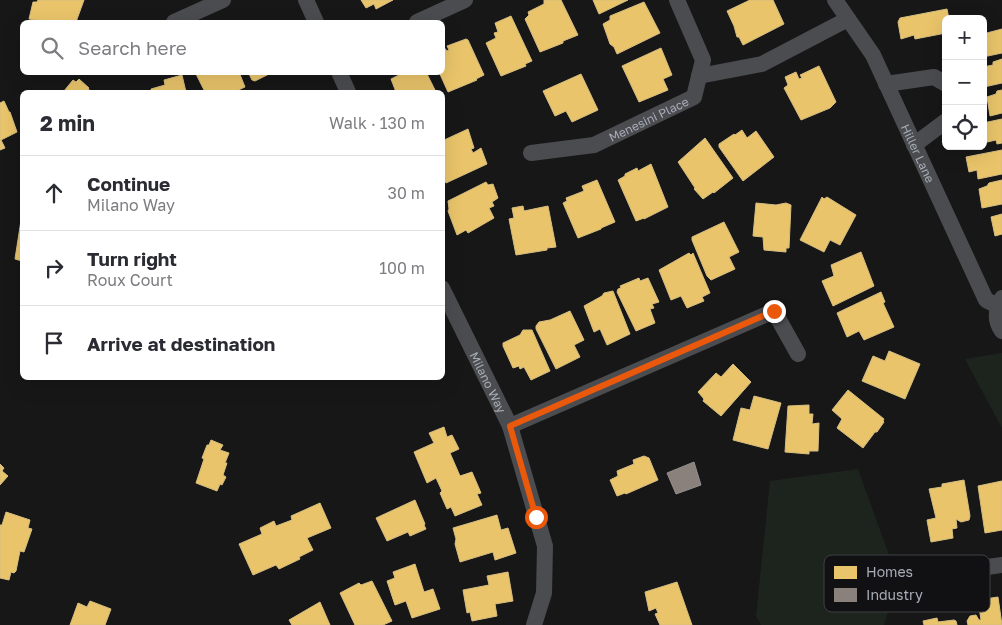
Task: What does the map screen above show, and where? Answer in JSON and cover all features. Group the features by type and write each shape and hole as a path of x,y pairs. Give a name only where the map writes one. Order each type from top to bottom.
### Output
{"street":[{"path":"178,20 223,0"},
{"path":"306,0 315,20"},
{"path":"421,20 466,0"},
{"name":"Menesini Place","path":"531,154 594,146 694,97 702,60 677,0"},
{"name":"Hiller Lane","path":"835,0 873,55 986,300 1000,302 996,316 1002,331"},
{"path":"699,76 762,64 848,19"},
{"path":"340,75 347,90"},
{"path":"886,84 934,76 942,81"},
{"path":"914,145 942,124"},
{"name":"Milano Way","path":"445,294 510,426 545,546 544,593 534,625"},
{"path":"510,426 774,311 798,354"}],"shaded area":[{"path":"1002,353 1002,428 965,359"},
{"path":"858,469 889,555 824,555 824,612 888,612 884,625 761,625 756,616 770,481"}],"building: Homes":[{"path":"38,0 84,0 77,20 29,19 33,2"},
{"path":"361,0 393,0 376,9 374,4 366,8"},
{"path":"544,0 561,0 578,35 540,52 525,19 529,15 528,12 544,4"},
{"path":"593,0 628,0 599,14"},
{"path":"750,0 773,0 784,24 743,45 739,37 737,37 727,11"},
{"path":"644,2 660,33 617,54 614,47 610,44 603,24 610,20 610,16"},
{"path":"947,9 948,15 942,15 942,34 915,39 914,35 901,39 898,22 900,18"},
{"path":"511,16 532,61 525,64 526,66 501,76 486,43 496,38 494,33 498,32 495,23"},
{"path":"1002,29 1002,53 987,56 987,33"},
{"path":"466,39 468,40 484,75 477,80 448,92 440,75 445,75 445,49 447,51 449,50 447,46"},
{"path":"661,48 672,75 663,79 668,90 639,102 622,66"},
{"path":"1002,59 1002,83 987,86 987,66 993,65 993,62"},
{"path":"819,66 836,102 830,108 801,120 784,88 788,85 785,77 796,72 799,79 802,78 800,75"},
{"path":"581,74 598,110 572,122 566,111 555,116 543,91"},
{"path":"182,75 186,90 151,90 165,85 164,80"},
{"path":"196,75 240,75 245,87 238,90 204,90"},
{"path":"250,75 267,75 255,81 252,80"},
{"path":"399,75 428,75 435,90 395,90 391,79"},
{"path":"79,79 89,90 65,90 73,80 76,82"},
{"path":"1002,90 1002,113 990,116 987,97 996,94 997,91"},
{"path":"4,101 17,132 1,140 5,148 0,150 0,103"},
{"path":"1002,119 1002,143 997,144 996,140 987,142 987,122"},
{"path":"468,129 474,148 471,149 473,153 481,148 487,164 446,183 445,140"},
{"path":"742,130 747,138 756,131 774,157 743,181 719,147 719,144"},
{"path":"705,138 733,178 703,199 694,189 678,162"},
{"path":"1002,150 1002,174 978,179 977,170 969,172 966,157"},
{"path":"651,164 668,207 636,221 618,180 637,168 638,171"},
{"path":"597,180 615,222 578,238 563,203 567,201 566,198 584,191 582,186"},
{"path":"1002,180 1002,204 982,208 979,189 987,186 989,183"},
{"path":"486,182 488,185 493,184 498,198 492,202 494,206 489,208 494,218 468,233 466,230 457,235 448,211 448,201"},
{"path":"822,197 824,199 827,197 856,215 840,245 830,240 824,252 800,240"},
{"path":"756,203 776,205 786,203 791,205 789,248 786,248 786,252 764,250 763,237 753,236"},
{"path":"523,206 524,211 548,206 556,247 516,255 509,219 514,218 512,208"},
{"path":"1002,214 1002,234 995,236 991,217"},
{"path":"724,222 739,252 729,257 735,269 711,280 707,276 692,237"},
{"path":"20,227 20,260 15,259"},
{"path":"861,252 874,286 833,306 822,281 834,276 831,265"},
{"path":"689,253 691,255 693,253 710,293 702,297 704,301 687,308 681,296 671,300 659,270"},
{"path":"639,278 640,281 648,278 659,302 652,304 654,308 650,309 655,323 636,331 617,292 621,288 620,286"},
{"path":"613,291 630,334 607,345 600,329 594,332 584,306 604,293"},
{"path":"881,292 885,302 883,303 894,327 864,340 859,331 847,337 837,313"},
{"path":"570,311 584,340 574,345 580,357 556,369 536,326 539,322 550,320"},
{"path":"523,330 532,330 550,371 531,380 524,367 520,369 519,366 513,368 503,346 503,343 520,335"},
{"path":"889,351 920,364 905,399 862,381 873,356 885,361"},
{"path":"733,364 751,382 721,416 703,401 704,399 698,392 716,373 721,377"},
{"path":"848,390 884,419 877,432 875,432 863,448 837,428 842,419 832,410"},
{"path":"754,396 781,403 768,449 733,440 741,408 750,410"},
{"path":"809,405 809,414 813,414 812,424 819,423 818,451 809,451 809,454 785,452 788,406"},
{"path":"444,427 447,437 452,435 459,449 450,453 460,476 472,472 481,493 477,494 482,505 455,516 451,507 447,509 436,478 427,483 414,452 434,443 429,433"},
{"path":"211,440 223,445 220,450 229,453 223,475 226,477 217,491 196,483 204,459 202,458"},
{"path":"644,456 649,458 658,480 617,496 610,480 618,476 617,471 634,464 633,460"},
{"path":"0,464 4,468 2,471 8,476 0,485"},
{"path":"964,480 969,520 961,522 956,519 957,528 952,529 953,538 931,542 927,520 936,518 929,489 942,487 942,484"},
{"path":"1002,481 1002,530 985,533 978,486"},
{"path":"415,500 426,529 410,536 408,532 387,541 376,518"},
{"path":"320,503 331,528 307,538 313,550 299,557 300,559 279,569 276,565 253,575 239,544 262,534 260,528 274,521 276,526 292,520 291,516"},
{"path":"6,512 30,520 28,528 32,529 24,552 20,551 16,571 14,573 11,572 9,580 0,578 0,525 2,525"},
{"path":"497,515 501,530 508,528 516,553 495,560 493,552 460,562 453,528"},
{"path":"415,564 424,592 433,589 440,609 412,618 406,601 395,605 387,581 395,578 393,572"},
{"path":"508,572 513,601 495,604 497,616 472,621 470,612 467,613 463,590 489,585 487,576"},
{"path":"372,581 392,621 383,625 355,625 340,593 359,583 361,585"},
{"path":"677,582 692,625 660,625 655,614 658,613 656,608 649,611 645,592"},
{"path":"998,597 1002,625 968,625 967,621 970,616 976,615 981,620 980,612 990,612 990,598"},
{"path":"90,601 111,609 105,625 70,625 78,603 87,607"},
{"path":"320,602 330,625 292,625 289,620"},
{"path":"937,618 938,622 954,620 957,625 924,625 923,621"}],"building: Industry":[{"path":"694,462 701,485 676,494 667,473"}],"route":[{"path":"536,517 510,426 774,311"}]}
